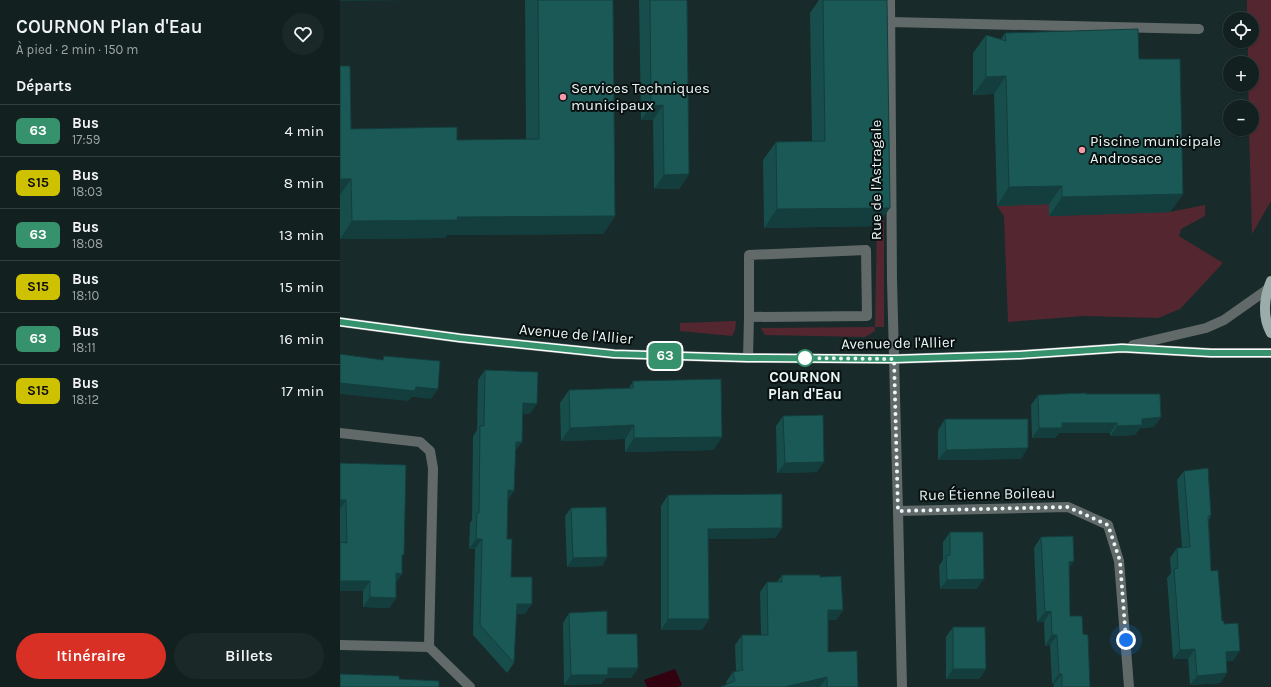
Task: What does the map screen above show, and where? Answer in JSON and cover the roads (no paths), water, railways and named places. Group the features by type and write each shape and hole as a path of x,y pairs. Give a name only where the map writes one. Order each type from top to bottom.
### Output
{"main road":[{"path":"1269,285 1265,302 1266,317 1271,333"}],"street":[{"name":"Rue de l'Astragale","path":"890,0 894,359"},
{"path":"890,22 1199,29"},
{"path":"748,317 867,316 866,250 749,254 748,317 748,358"},
{"name":"Avenue de l'Allier","path":"1122,348 1206,328 1224,320 1269,285"},
{"name":"Avenue de l'Allier","path":"340,322 460,338 614,354 748,358 894,359 1019,355 1122,348 1211,353 1271,353"},
{"name":"Rue Étienne Boileau","path":"894,359 898,511 1068,507 1108,525 1120,561 1129,687"},
{"path":"340,432 420,442 430,451 434,468 429,647"},
{"path":"898,511 902,687"},
{"path":"340,645 429,647 470,687"}],"place":[{"name":"Services Techniques municipaux","path":"563,97"},
{"name":"Piscine municipale Androsace","path":"1082,150"},
{"name":"COURNON Plan d'Eau","path":"805,358"}]}
